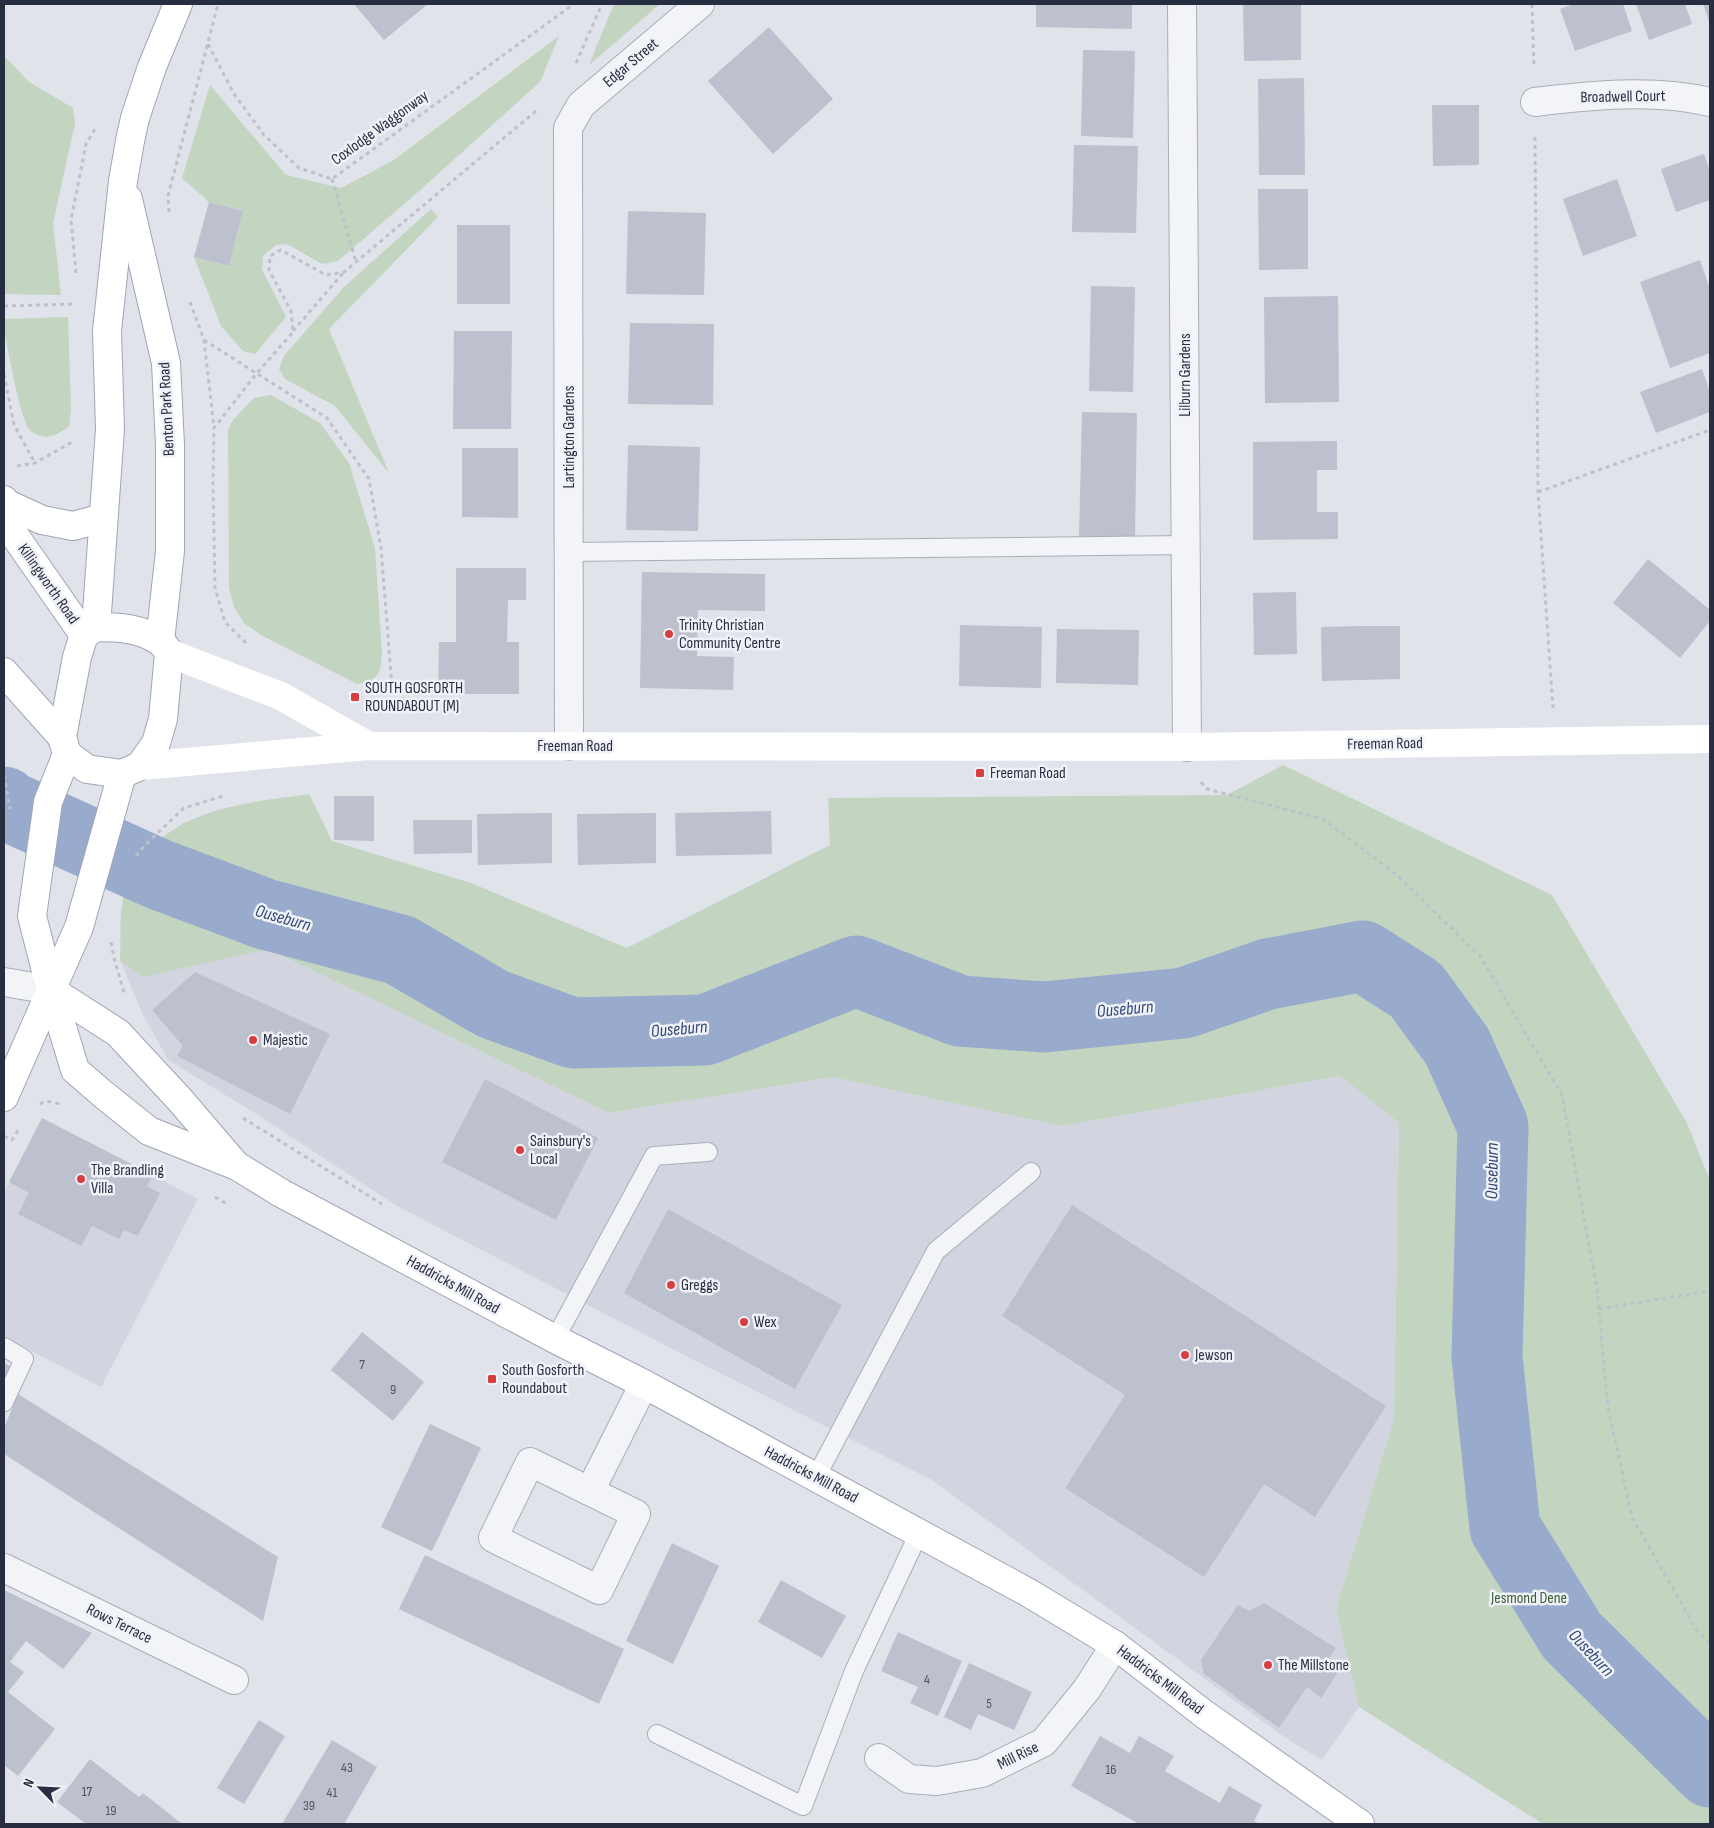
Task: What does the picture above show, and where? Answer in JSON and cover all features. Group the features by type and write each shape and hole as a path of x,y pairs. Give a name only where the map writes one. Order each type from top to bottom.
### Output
{"main road":[{"name":"Benton Park Road","path":"90,631 103,518 110,429 107,331 123,181 135,118 152,67 178,4"},
{"name":"Benton Park Road","path":"123,181 166,363 170,445 170,551 165,647"},
{"name":"Killingworth Road","path":"4,501 42,520 73,526 103,518"},
{"name":"Killingworth Road","path":"4,501 15,536 90,631"},
{"path":"4,1097 80,927 107,826 131,770 156,743 164,719 165,647 121,627 90,631 77,657 65,745 48,802 32,916 51,990"},
{"name":"Freeman Road","path":"165,647 281,696 370,746"},
{"path":"4,672 87,769 131,770"},
{"name":"Freeman Road","path":"131,770 370,746 1176,747 1710,739"},
{"name":"Haddricks Mill Road","path":"51,990 118,1033 237,1166"},
{"name":"Haddricks Mill Road","path":"51,990 75,1070 149,1131 237,1166 281,1193 555,1340 644,1384 1029,1593 1115,1646 1204,1714 1360,1824"}],"street":[{"name":"Edgar Street","path":"568,128 581,105 700,4"},
{"name":"Lilburn Gardens","path":"1176,747 1186,545 1182,4"},
{"name":"Broadwell Court","path":"1535,102 1565,98 1642,94 1686,96 1710,102"},
{"name":"Lartington Gardens","path":"568,128 569,746"},
{"path":"4,982 51,990"},
{"path":"590,1491 644,1384"},
{"path":"530,1462 590,1491 636,1514 599,1590 493,1538 530,1462"},
{"name":"Rows Terrace","path":"4,1568 234,1680"},
{"name":"Mill Rise","path":"879,1758 909,1779 937,1782 982,1773 1044,1742 1087,1689 1115,1646"}],"lane":[{"path":"569,552 1186,545"},
{"path":"555,1340 654,1156 708,1152"},
{"path":"816,1477 936,1251 1031,1172"},
{"path":"4,1348 24,1358 4,1402"},
{"path":"657,1734 803,1806 854,1671 918,1534"}],"path":[{"path":"169,216 168,196 218,4"},
{"name":"Coxlodge Waggonway","path":"208,44 234,94 264,135 299,168 332,179 574,4"},
{"path":"572,70 602,4"},
{"path":"1532,4 1535,102 1538,492 1555,741"},
{"path":"214,428 256,374 344,272 542,106"},
{"path":"332,179 356,262"},
{"path":"292,332 291,311 269,270 270,256 281,250 326,275 344,272"},
{"path":"186,293 204,340 214,428 215,588 224,622 246,643 254,646"},
{"path":"4,306 79,304"},
{"path":"204,340 327,418 369,479 381,548 394,712"},
{"path":"4,374 14,425 35,463"},
{"path":"1538,492 1710,430"},
{"path":"12,467 35,463 77,440"},
{"path":"363,700 402,715"},
{"path":"1176,747 1207,789 1323,819 1398,876 1480,956 1562,1095 1597,1289 1608,1408 1632,1517 1696,1628 1710,1644"},
{"path":"145,845 184,808 228,794"},
{"path":"111,941 127,1005"},
{"path":"242,1117 389,1208"},
{"path":"4,1136 12,1140"},
{"path":"1599,1309 1710,1290"}],"shaded area":[{"path":"268,949 609,1113 832,1077 1062,1126 1340,1076 1399,1123 1394,1419 1336,1609 1359,1707 1322,1760 1287,1739 932,1480 686,1356 397,1206 258,1115 168,1060 142,1013 120,960 143,976"},
{"path":"42,1118 198,1199 101,1387 4,1337 4,1193"}],"green space":[{"path":"614,4 660,4 589,65"},
{"path":"559,36 540,82 338,261 322,264 287,244 276,245 263,256 262,269 286,317 255,354 243,351 221,326 194,257 229,266 243,211 209,202 182,178 210,85 286,175 341,188 394,160"},
{"path":"4,56 29,82 73,108 75,123 53,223 61,295 4,294"},
{"path":"431,209 438,217 329,329 389,473 335,406 285,379 279,369 284,356 344,287"},
{"path":"68,317 71,409 69,426 51,436 41,436 31,431 23,414 4,330 4,319"},
{"path":"271,395 320,423 349,463 375,548 382,654 379,671 370,680 357,684 261,635 244,623 234,607 229,588 228,430 233,420 254,398"},
{"name":"Jesmond Dene","path":"1283,765 1552,895 1687,1123 1710,1181 1710,1824 1543,1824 1359,1707 1336,1609 1394,1419 1399,1123 1340,1076 1062,1126 832,1077 609,1113 268,949 143,977 120,960 123,899 130,879 141,861 156,843 174,829 195,818 239,805 309,794 332,841 471,883 627,948 830,845 828,798 1227,795"}],"building":[{"path":"354,4 428,4 384,40"},
{"path":"1036,4 1132,4 1132,29 1036,27"},
{"path":"1243,4 1301,4 1301,60 1244,61"},
{"path":"1574,4 1623,4 1632,31 1575,51 1560,9"},
{"path":"1636,4 1685,4 1692,24 1649,40"},
{"path":"1703,4 1710,4 1710,24"},
{"path":"769,27 833,99 773,154 708,81"},
{"path":"1083,50 1135,51 1133,138 1081,136"},
{"path":"1304,78 1305,175 1259,175 1258,79"},
{"path":"1432,105 1479,105 1479,165 1433,166"},
{"path":"1074,145 1138,146 1136,233 1072,232"},
{"path":"1704,154 1710,171 1710,200 1676,212 1661,169"},
{"path":"1617,179 1637,236 1583,256 1563,199"},
{"path":"1258,189 1308,189 1308,269 1259,270"},
{"path":"209,202 243,211 229,266 194,257"},
{"path":"628,211 706,213 704,295 626,294"},
{"path":"457,225 510,225 510,304 457,304"},
{"path":"1700,260 1710,289 1710,353 1670,368 1640,282"},
{"path":"1091,286 1135,287 1133,392 1089,391"},
{"path":"1338,296 1339,402 1265,403 1264,297"},
{"path":"630,323 714,324 713,405 628,404"},
{"path":"454,331 512,331 511,429 453,429"},
{"path":"1702,369 1710,392 1710,412 1656,433 1640,392"},
{"path":"1082,412 1137,413 1135,537 1079,536"},
{"path":"1337,441 1337,470 1317,470 1317,512 1338,512 1338,539 1253,540 1253,442"},
{"path":"628,445 700,447 698,531 626,530"},
{"path":"462,448 518,448 518,518 462,517"},
{"path":"1648,559 1710,610 1710,621 1680,658 1613,603"},
{"path":"456,568 526,568 526,600 508,600 507,642 519,642 519,694 438,694 439,642 456,642"},
{"name":"Trinity Christian Community Centre","path":"642,572 765,574 765,611 698,610 697,656 734,657 733,690 640,688"},
{"path":"1296,592 1297,654 1254,655 1253,593"},
{"path":"960,625 1042,627 1041,688 959,686"},
{"path":"1400,626 1400,679 1322,681 1321,627"},
{"path":"1057,629 1139,630 1138,685 1056,683"},
{"path":"334,796 374,796 374,841 334,840"},
{"path":"771,811 772,854 676,856 675,813"},
{"path":"552,813 552,863 478,865 477,814"},
{"path":"656,813 656,863 578,865 577,814"},
{"path":"413,820 472,820 472,853 414,854"},
{"name":"Majestic","path":"195,972 330,1034 290,1114 177,1056 183,1046 152,1010"},
{"name":"Sainsbury's Local","path":"485,1079 598,1138 556,1220 442,1162"},
{"name":"The Brandling Villa","path":"42,1118 153,1175 147,1186 160,1193 138,1236 124,1230 119,1239 92,1226 81,1246 18,1214 29,1193 9,1182"},
{"name":"Jewson","path":"1072,1205 1386,1406 1315,1517 1264,1484 1204,1577 1065,1488 1125,1395 1002,1316"},
{"path":"668,1209 842,1305 795,1389 624,1293"},
{"path":"362,1332 424,1382 393,1421 331,1370"},
{"path":"4,1363 12,1367 4,1385"},
{"path":"18,1394 278,1557 263,1621 4,1454 4,1428"},
{"path":"430,1424 481,1448 432,1551 381,1527"},
{"path":"672,1543 719,1566 673,1664 626,1641"},
{"path":"425,1555 624,1649 599,1704 399,1609"},
{"path":"781,1580 846,1616 822,1658 758,1622"},
{"path":"4,1590 92,1633 63,1669 26,1641 10,1662 24,1672 8,1692 55,1729 18,1776 4,1765"},
{"name":"The Millstone","path":"1264,1603 1336,1648 1327,1661 1340,1669 1321,1698 1307,1687 1279,1728 1204,1674 1201,1660 1238,1605 1249,1611"},
{"path":"898,1632 962,1661 938,1716 910,1703 918,1687 881,1671"},
{"path":"969,1663 1032,1692 1014,1730 978,1714 971,1730 944,1717"},
{"path":"259,1720 285,1736 244,1804 217,1788"},
{"path":"1100,1736 1130,1753 1139,1736 1174,1756 1165,1771 1220,1803 1229,1786 1262,1805 1254,1821 1260,1824 1139,1824 1071,1786"},
{"path":"332,1740 377,1767 344,1824 282,1824"},
{"path":"90,1759 139,1797 143,1793 182,1824 86,1824 57,1802"}],"waterway":[{"name":"Ouseburn","path":"4,802 8,806 158,874 265,914 400,950 493,1004 573,1033 705,1030 856,971 960,1011 1044,1017 1184,1003 1268,974 1363,956 1416,990 1457,1046 1493,1126 1487,1357 1505,1528 1572,1636 1710,1772"}],"place":[{"name":"Trinity Christian Community Centre","path":"669,634"},
{"name":"SOUTH GOSFORTH ROUNDABOUT (M)","path":"355,697"},
{"name":"Freeman Road","path":"980,773"},
{"name":"Majestic","path":"253,1040"},
{"name":"Sainsbury's Local","path":"520,1150"},
{"name":"The Brandling Villa","path":"81,1179"},
{"name":"Greggs","path":"671,1285"},
{"name":"Wex","path":"744,1322"},
{"name":"Jewson","path":"1185,1355"},
{"name":"South Gosforth Roundabout","path":"492,1379"},
{"name":"The Millstone","path":"1268,1665"}]}
